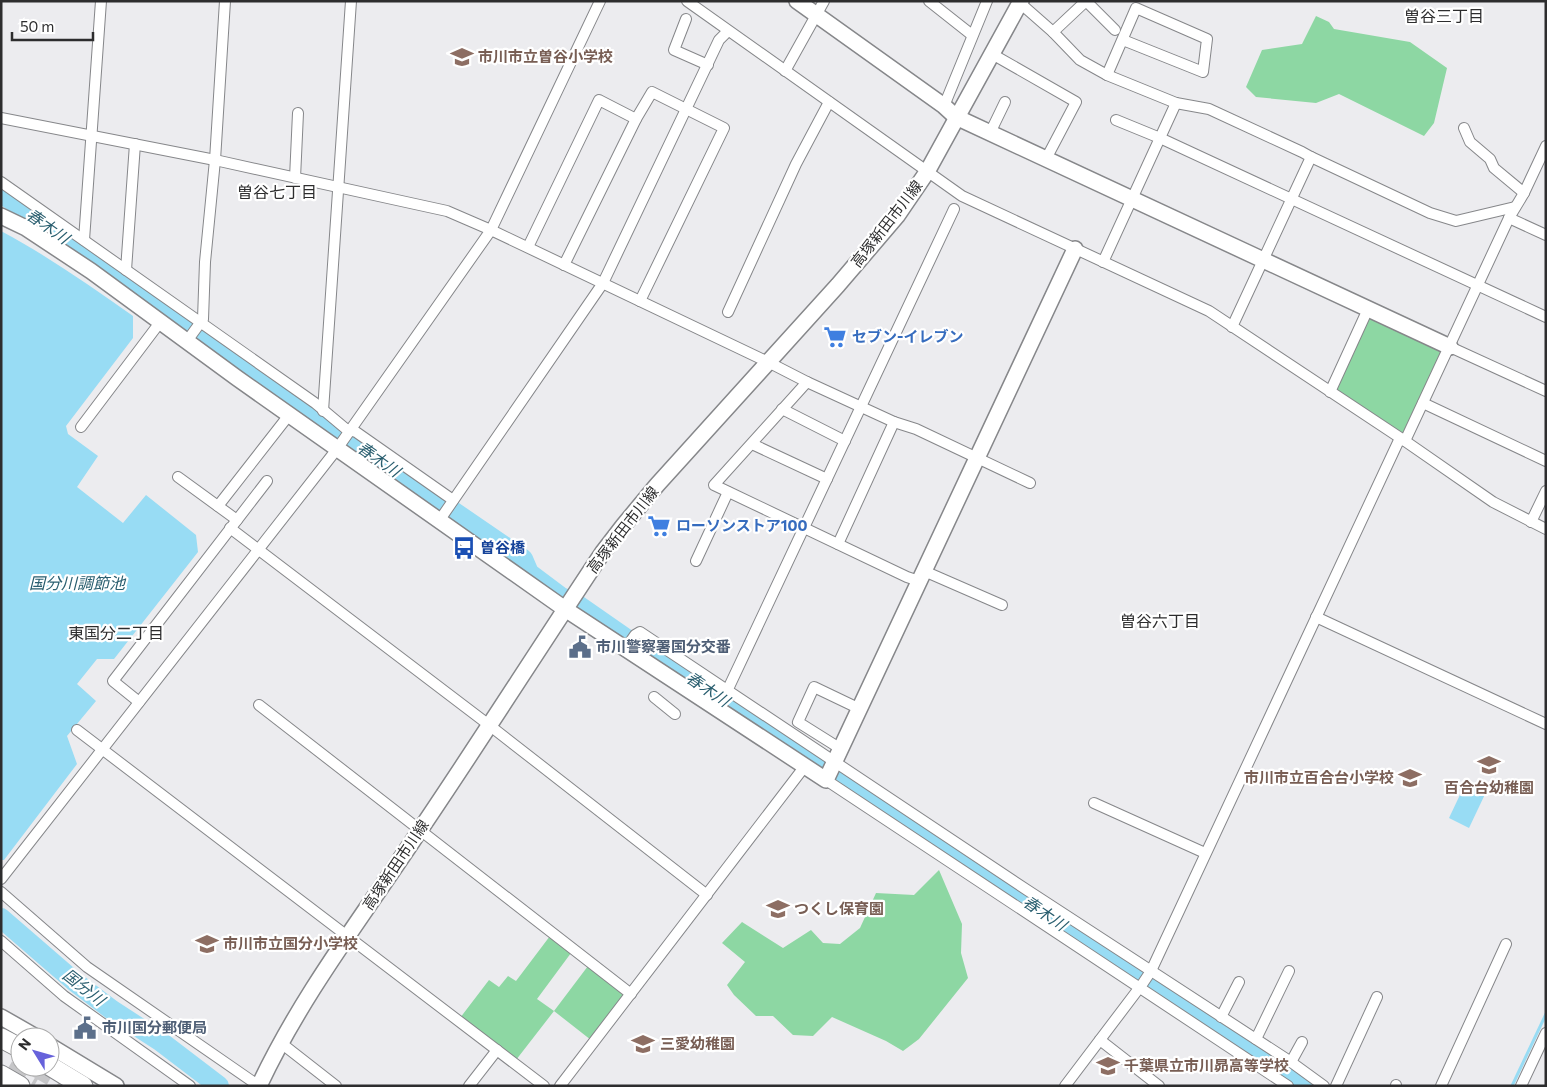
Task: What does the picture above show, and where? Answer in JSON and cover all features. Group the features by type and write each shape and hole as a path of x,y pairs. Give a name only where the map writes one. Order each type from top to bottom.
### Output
{"highway":[{"path":"60,1072 84,1086"},
{"path":"1,1075 20,1086"},
{"path":"1,1082 11,1086"}],"street":[{"path":"84,240 101,1"},
{"path":"189,337 203,319 205,262 215,160 225,1"},
{"path":"323,411 338,187 346,14 351,1"},
{"path":"1,879 340,445 491,230 600,1"},
{"path":"687,1 962,196 1209,312 1493,502 1546,529"},
{"path":"797,1 944,106 956,117 1546,391"},
{"path":"785,71 824,1"},
{"path":"929,1 972,34"},
{"path":"944,106 987,1"},
{"path":"1020,2 1080,60 1107,75 1176,103 1209,109 1430,213 1456,221 1515,207"},
{"name":"高塚新田市川線","path":"259,1086 305,1001 420,831 568,604 623,526 887,229 927,172 1020,2"},
{"path":"1053,32 1086,2 1115,30"},
{"path":"1107,75 1124,40 1136,8 1207,39 1203,72 1124,40"},
{"path":"686,19 674,50 708,65"},
{"path":"442,516 603,283 719,40 728,31"},
{"path":"992,54 1076,102 1046,160"},
{"path":"564,265 636,119 652,92 724,128 640,301"},
{"path":"528,247 599,100 636,119"},
{"path":"728,312 796,164 829,102"},
{"path":"990,132 1005,102"},
{"path":"1103,262 1176,103"},
{"path":"295,178 298,113"},
{"path":"1,118 215,160 447,211 528,247 807,382 894,422 916,429 1030,483"},
{"path":"1116,120 1160,138 1546,317"},
{"path":"1464,128 1470,142 1490,159 1494,168 1524,193"},
{"path":"126,270 134,144"},
{"path":"1065,1086 1142,985 1151,970 1316,617 1403,440 1423,404 1515,207 1524,193 1546,146"},
{"path":"1232,327 1311,157"},
{"path":"1,182 315,404 346,429 356,432 402,464 452,502"},
{"path":"717,706 727,691 954,209"},
{"path":"1,216 45,240 161,321 189,337 289,414 340,445 627,647 805,766 833,765"},
{"path":"1510,218 1546,235"},
{"path":"833,765 1075,249"},
{"path":"1330,392 1368,309"},
{"path":"81,427 161,321"},
{"path":"807,382 714,485 907,577 922,576 1002,606"},
{"path":"1423,404 1546,462"},
{"path":"782,410 845,441"},
{"path":"218,506 289,414"},
{"path":"838,544 894,422"},
{"path":"752,444 827,479"},
{"path":"178,477 218,506 259,549 707,895"},
{"path":"139,702 112,681 267,481"},
{"path":"1531,522 1546,491"},
{"path":"696,560 728,492"},
{"path":"1316,617 1546,724"},
{"path":"627,647 635,635 640,632 833,765 1142,985 1288,1086"},
{"path":"860,709 814,687 798,722 833,765 1151,970 1291,1062 1324,1086"},
{"path":"654,697 675,714"},
{"path":"259,705 631,994"},
{"path":"77,730 544,1086"},
{"path":"560,1086 805,766"},
{"path":"1094,803 1205,853"},
{"path":"1,892 87,966 259,1086"},
{"path":"1,941 64,996 190,1086"},
{"path":"1441,1086 1506,944"},
{"path":"1256,1039 1289,971"},
{"path":"1221,1017 1239,982"},
{"path":"1336,1086 1377,997"},
{"path":"1,1017 18,1027"},
{"path":"1521,1086 1546,1033"},
{"path":"1100,1040 1159,1086"},
{"path":"1291,1062 1302,1042"},
{"path":"281,1043 336,1086"},
{"path":"469,1086 497,1050"},
{"path":"60,1052 116,1086"}],"green space":[{"path":"1316,16 1329,22 1334,29 1410,42 1447,68 1434,123 1424,136 1339,94 1316,103 1256,97 1246,87 1262,50 1302,44"},
{"path":"1368,309 1450,347 1405,441 1330,392"},
{"path":"939,870 962,924 961,953 968,978 919,1039 903,1051 886,1041 832,1017 813,1036 793,1035 773,1016 756,1016 734,995 727,985 745,962 722,943 742,922 783,948 811,930 823,943 840,944 860,928 876,893 914,895"},
{"path":"550,936 571,953 537,999 554,1011 516,1060 460,1018 489,980 499,987 508,976 516,981"},
{"path":"588,966 624,993 624,996 591,1040 554,1011"}],"water":[{"name":"国分川調節池","path":"1,231 52,261 133,316 133,338 66,426 68,434 98,456 77,487 123,523 146,495 196,535 198,552 114,659 97,659 77,684 96,701 67,736 77,764 4,860 1,860"},
{"path":"1467,780 1487,790 1469,828 1449,818"}],"waterway":[{"name":"春木川","path":"1,193 523,559 529,573 561,597 575,603 644,651 651,651 985,870 1305,1086"},
{"name":"国分川","path":"1,918 75,982 112,1010 160,1041 219,1086"},
{"path":"1512,1086 1546,1014"}],"tunnel":[{"path":"7,1070 34,1086"},
{"path":"53,1077 65,1084"}],"place":[{"name":"市川市立曽谷小学校","path":"462,57"},
{"name":"セブン-イレブン","path":"835,337"},
{"name":"ローソンストア100","path":"659,526"},
{"name":"曽谷橋","path":"464,548"},
{"name":"市川警察署国分交番","path":"580,647"},
{"name":"百合台幼稚園","path":"1489,765"},
{"name":"市川市立百合台小学校","path":"1410,778"},
{"name":"つくし保育園","path":"778,909"},
{"name":"市川市立国分小学校","path":"207,944"},
{"name":"市川国分郵便局","path":"85,1028"},
{"name":"三愛幼稚園","path":"643,1044"},
{"name":"千葉県立市川昴高等学校","path":"1108,1066"}],"district":[{"name":"曽谷三丁目","path":"1444,16"},
{"name":"曽谷七丁目","path":"277,192"},
{"name":"曽谷六丁目","path":"1160,621"},
{"name":"東国分二丁目","path":"116,633"}]}
